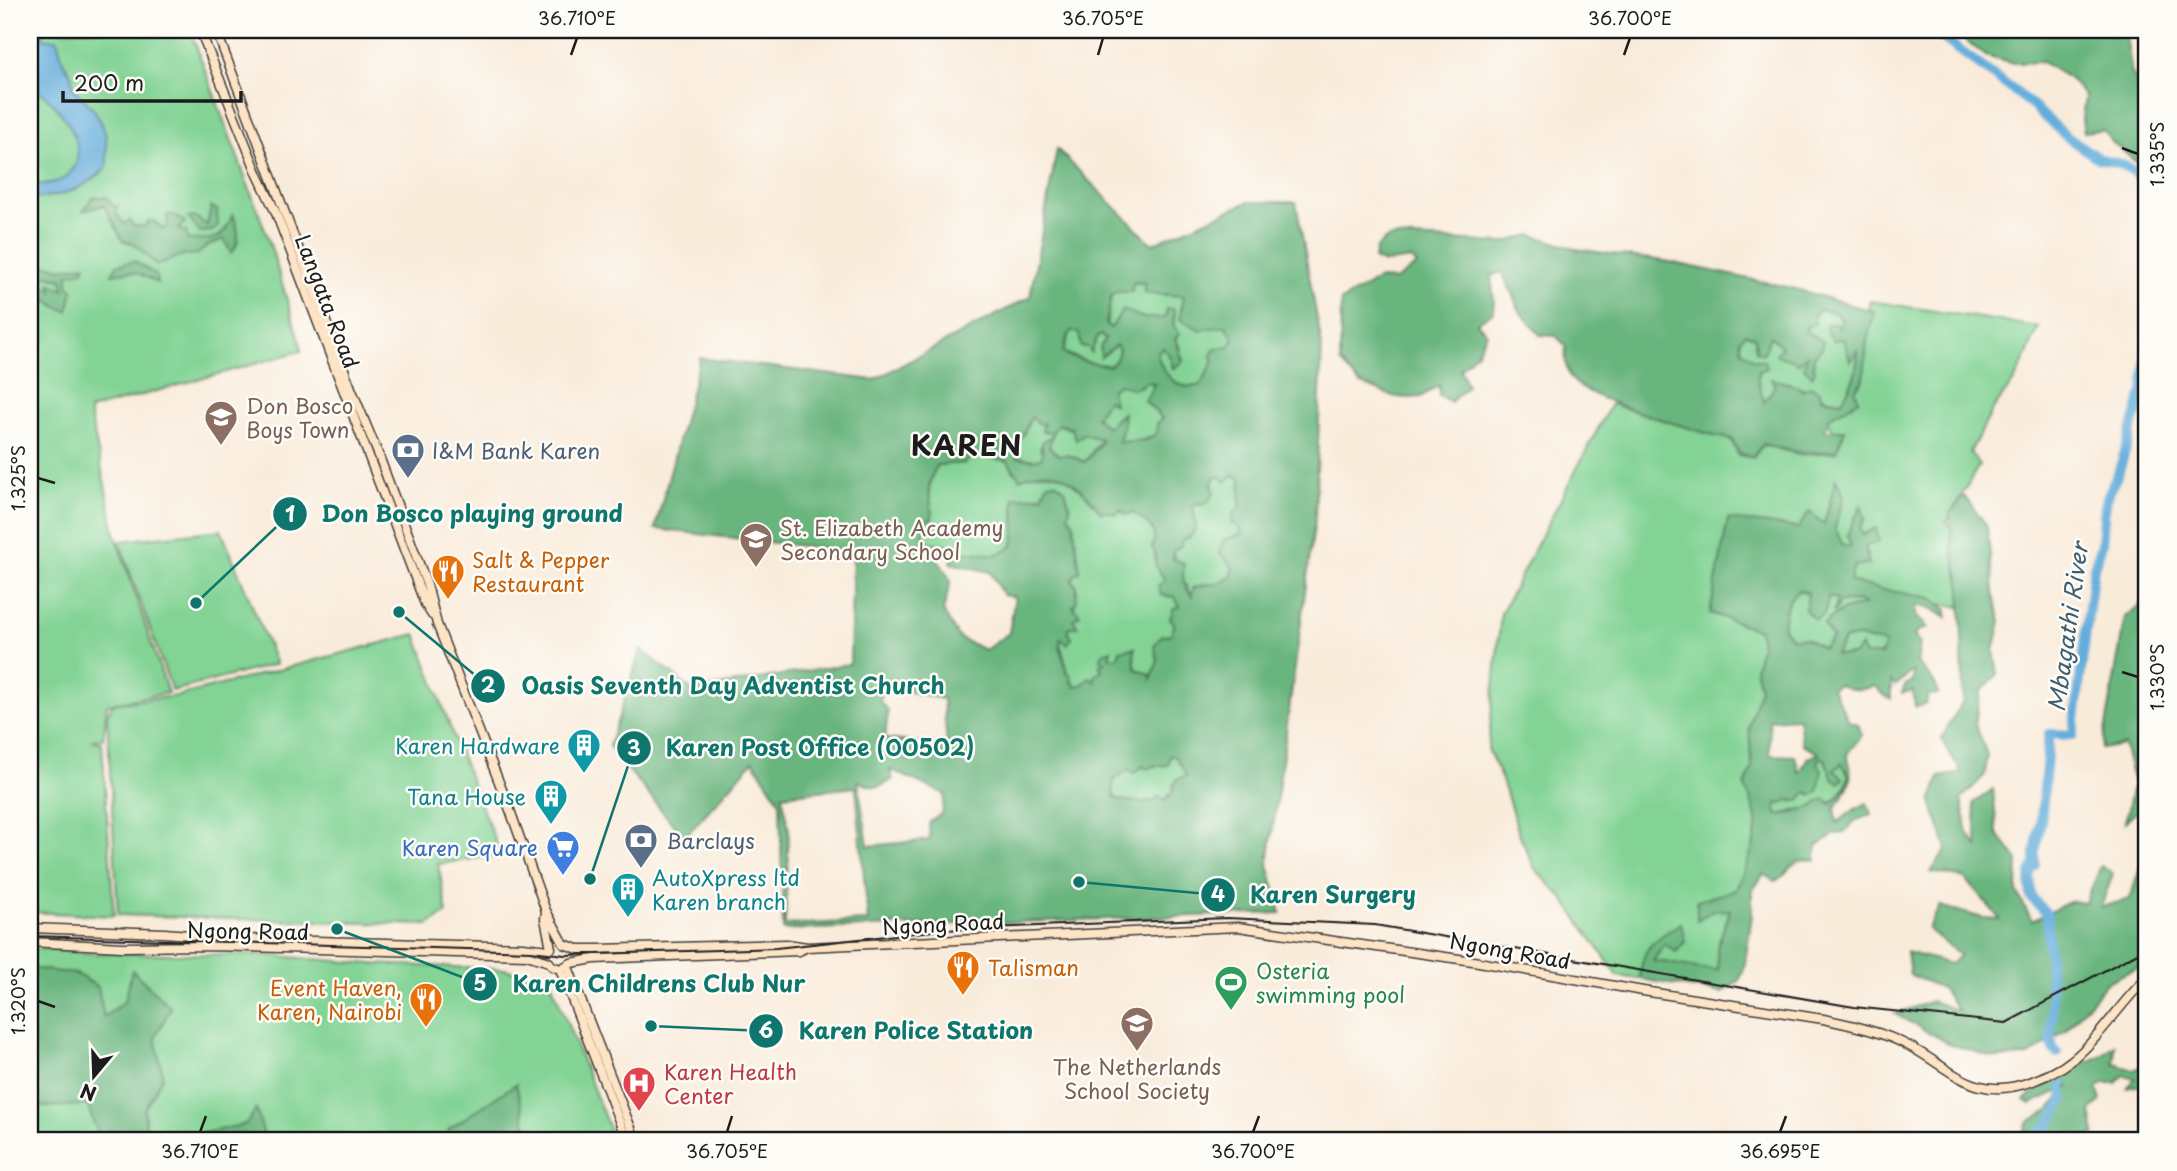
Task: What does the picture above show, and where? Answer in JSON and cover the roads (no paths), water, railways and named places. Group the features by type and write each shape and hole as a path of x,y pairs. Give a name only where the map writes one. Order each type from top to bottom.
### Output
{"main road":[{"name":"Langata Road","path":"201,30 276,214 425,604 437,624"},
{"name":"Langata Road","path":"216,30 379,456 427,585 437,624 510,810 546,911"},
{"path":"546,911 573,955 567,967 627,1141"},
{"path":"546,911 549,962 552,967 567,967"},
{"name":"Ngong Road","path":"567,946 598,950 799,951 807,947 1238,927 1474,961 1823,1019 1898,1040 1973,1085 2003,1090 2057,1072 2072,1060 2147,978"},
{"name":"Ngong Road","path":"30,928 164,933 213,938 550,949"},
{"name":"Ngong Road","path":"30,942 122,947 213,946 527,955 549,962"},
{"path":"550,949 558,944 567,946"},
{"name":"Ngong Road","path":"567,967 594,959 725,949"},
{"path":"567,967 636,1141"}],"water":[{"path":"30,30 41,30 45,39 57,39 74,89 95,111 102,124 106,136 107,167 72,191 30,198 30,186 54,182 67,176 75,165 78,152 69,126 60,113 30,84"}],"waterway":[{"name":"Mbagathi River","path":"1932,30 2025,99 2067,137 2098,158 2121,164 2135,172 2147,191"},
{"name":"Mbagathi River","path":"2057,1053 2053,1049 2051,1038 2047,914 2031,897 2030,873 2035,865 2049,734 2073,735 2094,567 2102,544 2105,502 2119,471 2144,389 2147,347"},
{"path":"2030,1141 2049,1124 2063,1101 2062,1084"}],"tram line":[{"path":"30,936 531,951 565,955 776,948 942,930 1227,918 1375,925 1854,1007 2006,1023 2147,948"}],"place":[{"name":"Don Bosco Boys Town","path":"221,447"},
{"name":"I&M Bank Karen","path":"408,480"},
{"name":"St. Elizabeth Academy Secondary School","path":"756,569"},
{"name":"Salt & Pepper Restaurant","path":"448,601"},
{"name":"Don Bosco playing ground","path":"196,603"},
{"name":"Oasis Seventh Day Adventist Church","path":"399,612"},
{"name":"Karen Hardware","path":"584,775"},
{"name":"Tana House","path":"551,826"},
{"name":"Barclays","path":"641,870"},
{"name":"Karen Square","path":"563,877"},
{"name":"Karen Post Office (00502)","path":"590,879"},
{"name":"Karen Surgery","path":"1079,882"},
{"name":"AutoXpress ltd Karen branch","path":"628,919"},
{"name":"Karen Childrens Club Nur","path":"337,929"},
{"name":"Talisman","path":"963,997"},
{"name":"Osteria swimming pool","path":"1231,1012"},
{"name":"Karen Police Station","path":"651,1026"},
{"name":"Event Haven, Karen, Nairobi","path":"426,1029"},
{"name":"The Netherlands School Society","path":"1137,1053"},
{"name":"Karen Health Center","path":"639,1113"}],"district":[{"name":"KAREN","path":"967,444"}]}
